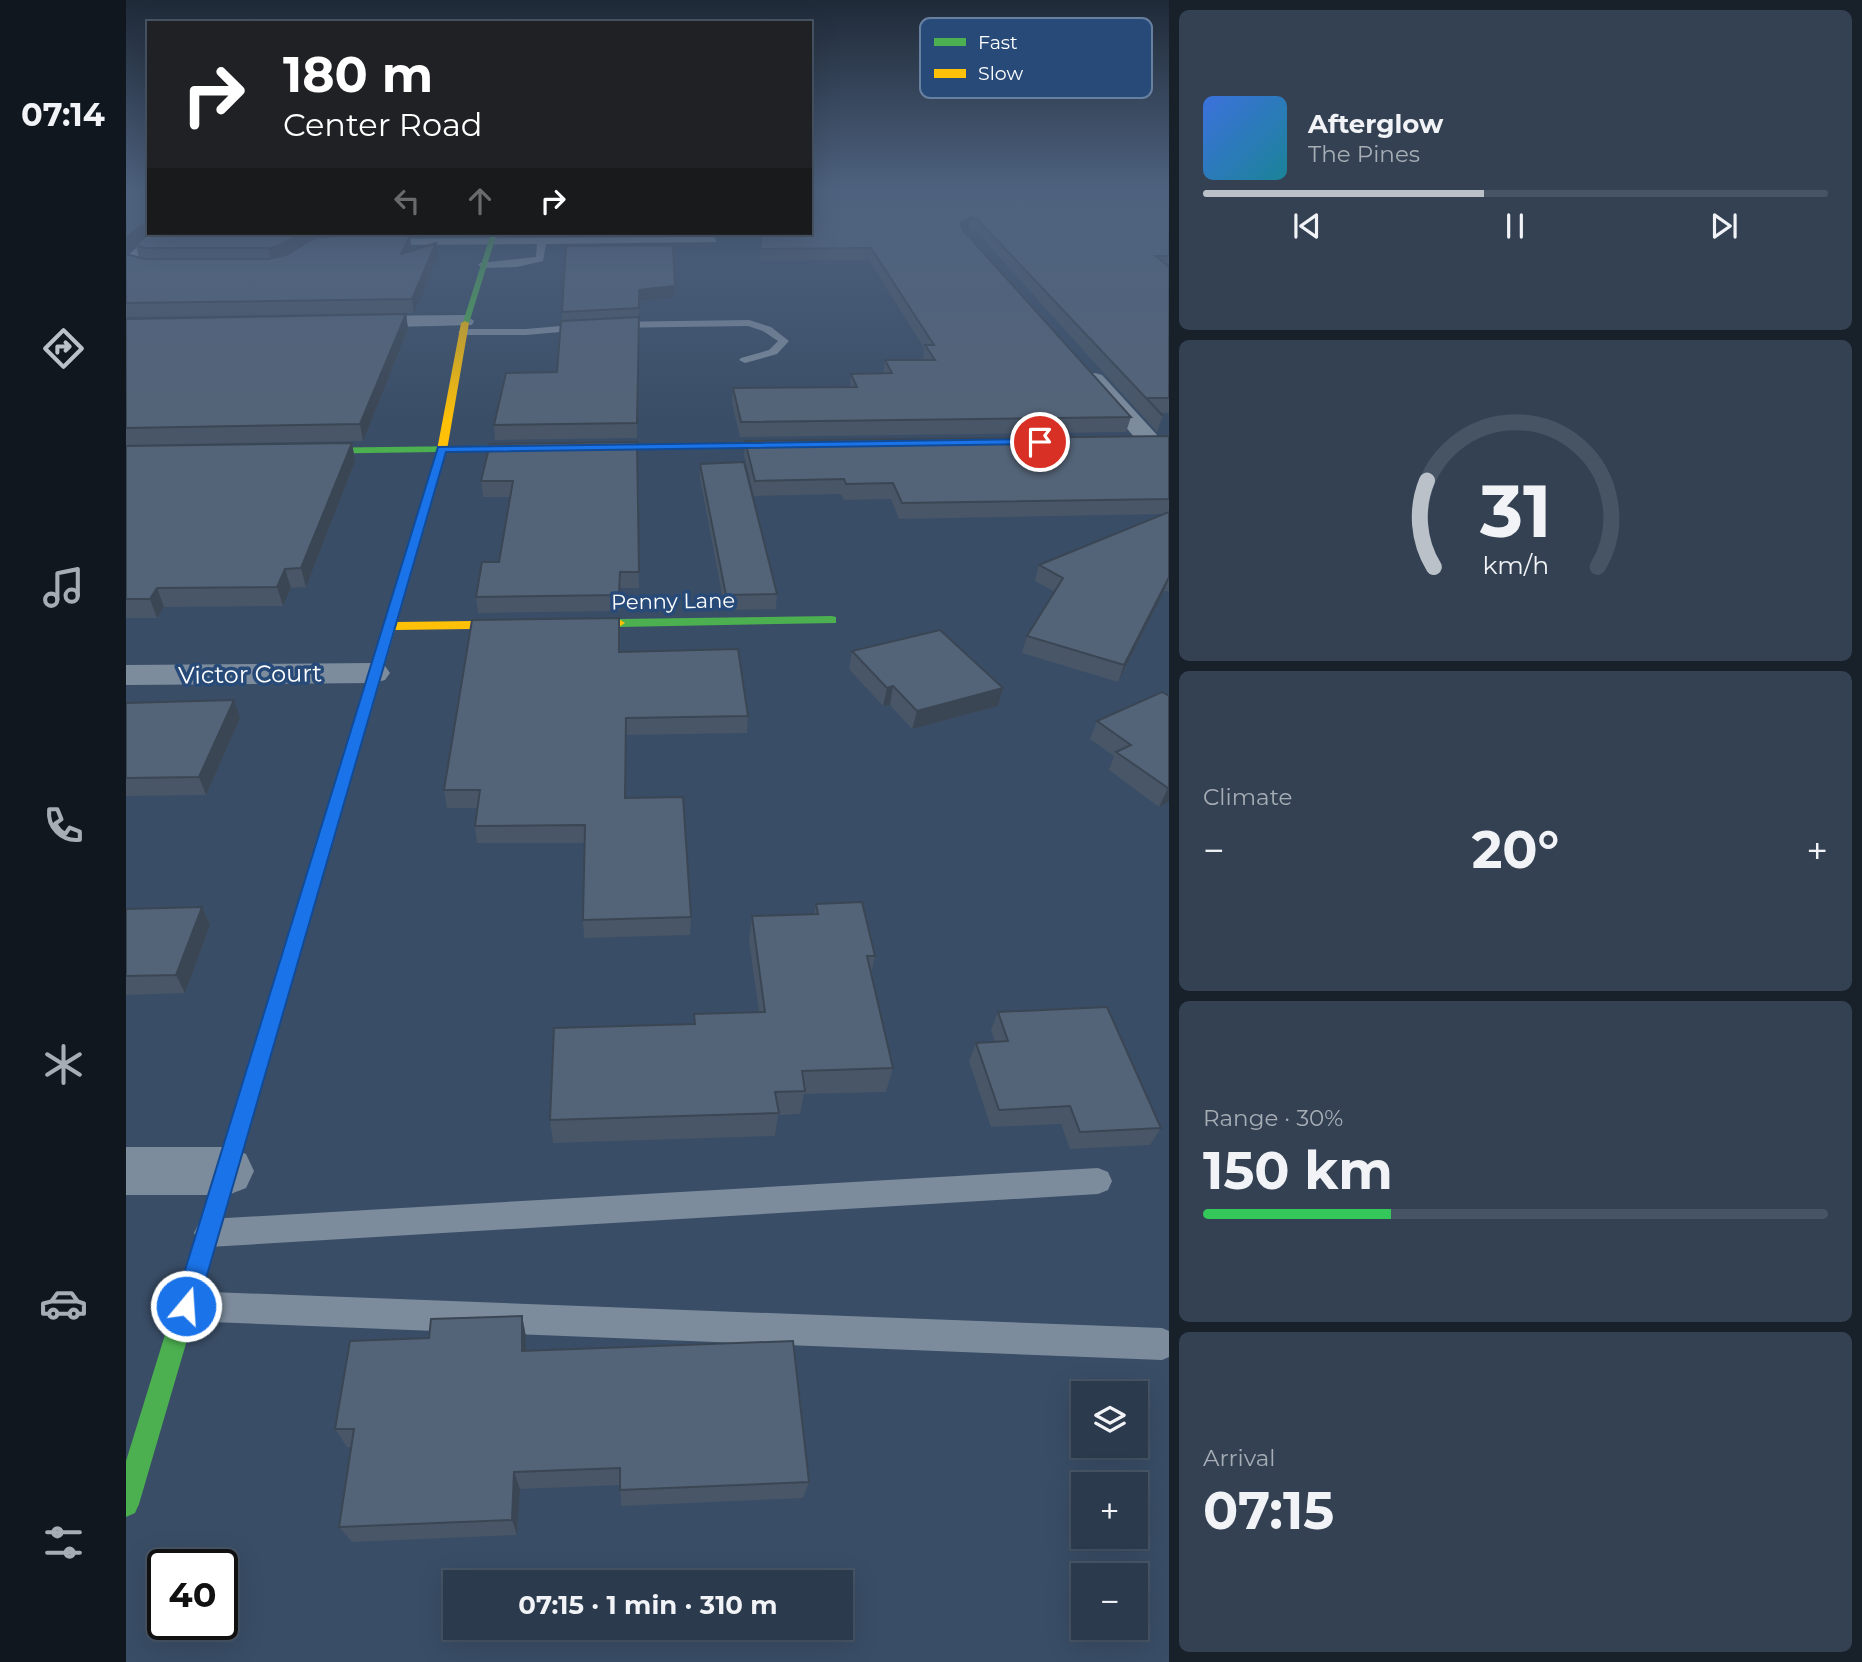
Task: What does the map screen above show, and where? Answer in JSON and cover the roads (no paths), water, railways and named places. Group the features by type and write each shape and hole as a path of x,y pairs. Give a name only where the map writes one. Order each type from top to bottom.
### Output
{"street":[{"path":"126,1504 442,450 464,327 483,267"},
{"path":"329,323 464,327"},
{"path":"1086,369 1159,441"},
{"path":"1121,441 1159,441"},
{"path":"277,452 816,445"},
{"name":"Penny Lane","path":"388,626 832,620"},
{"name":"Victor Court","path":"126,675 374,673"},
{"path":"126,1171 228,1171"}],"lane":[{"path":"464,327 526,332 606,325 749,323 767,329 784,341 773,352 745,360"},
{"path":"209,1233 1098,1181"},
{"path":"186,1306 1162,1344"}]}
